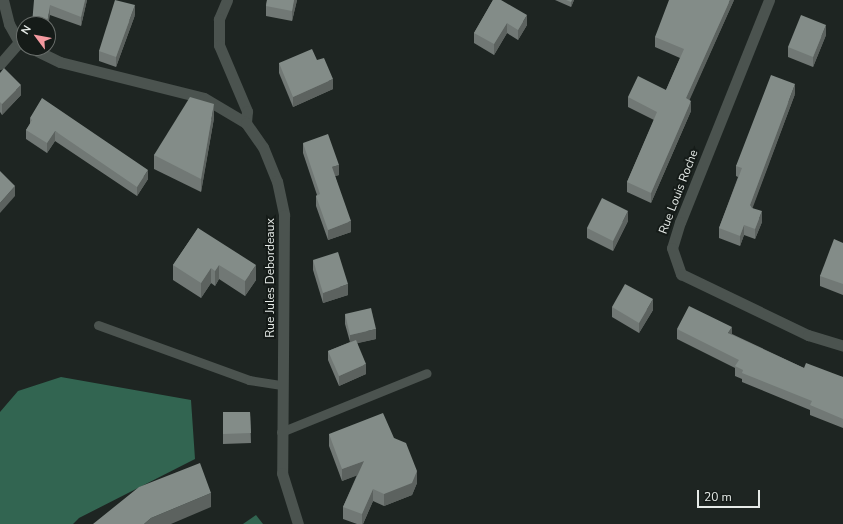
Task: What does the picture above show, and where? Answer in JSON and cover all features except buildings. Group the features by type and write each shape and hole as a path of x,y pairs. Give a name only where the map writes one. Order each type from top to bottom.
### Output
{"street":[{"path":"3,0 9,24 16,34"},
{"path":"227,0 218,19 218,45 247,111 246,123"},
{"name":"Rue Louis Roche","path":"769,0 680,222 672,248 681,274 808,335 843,346"},
{"path":"0,64 16,49"},
{"name":"Rue Jules Debordeaux","path":"48,56 60,62 204,98 246,123 268,160 277,181 284,215 281,432 282,473 298,524"}],"lane":[{"path":"98,325 249,380 282,385"},
{"path":"281,432 427,373"}],"green space":[{"path":"61,377 191,400 195,459 79,518 73,524 0,524 0,412 18,391"},
{"path":"256,515 263,524 243,524"}]}
